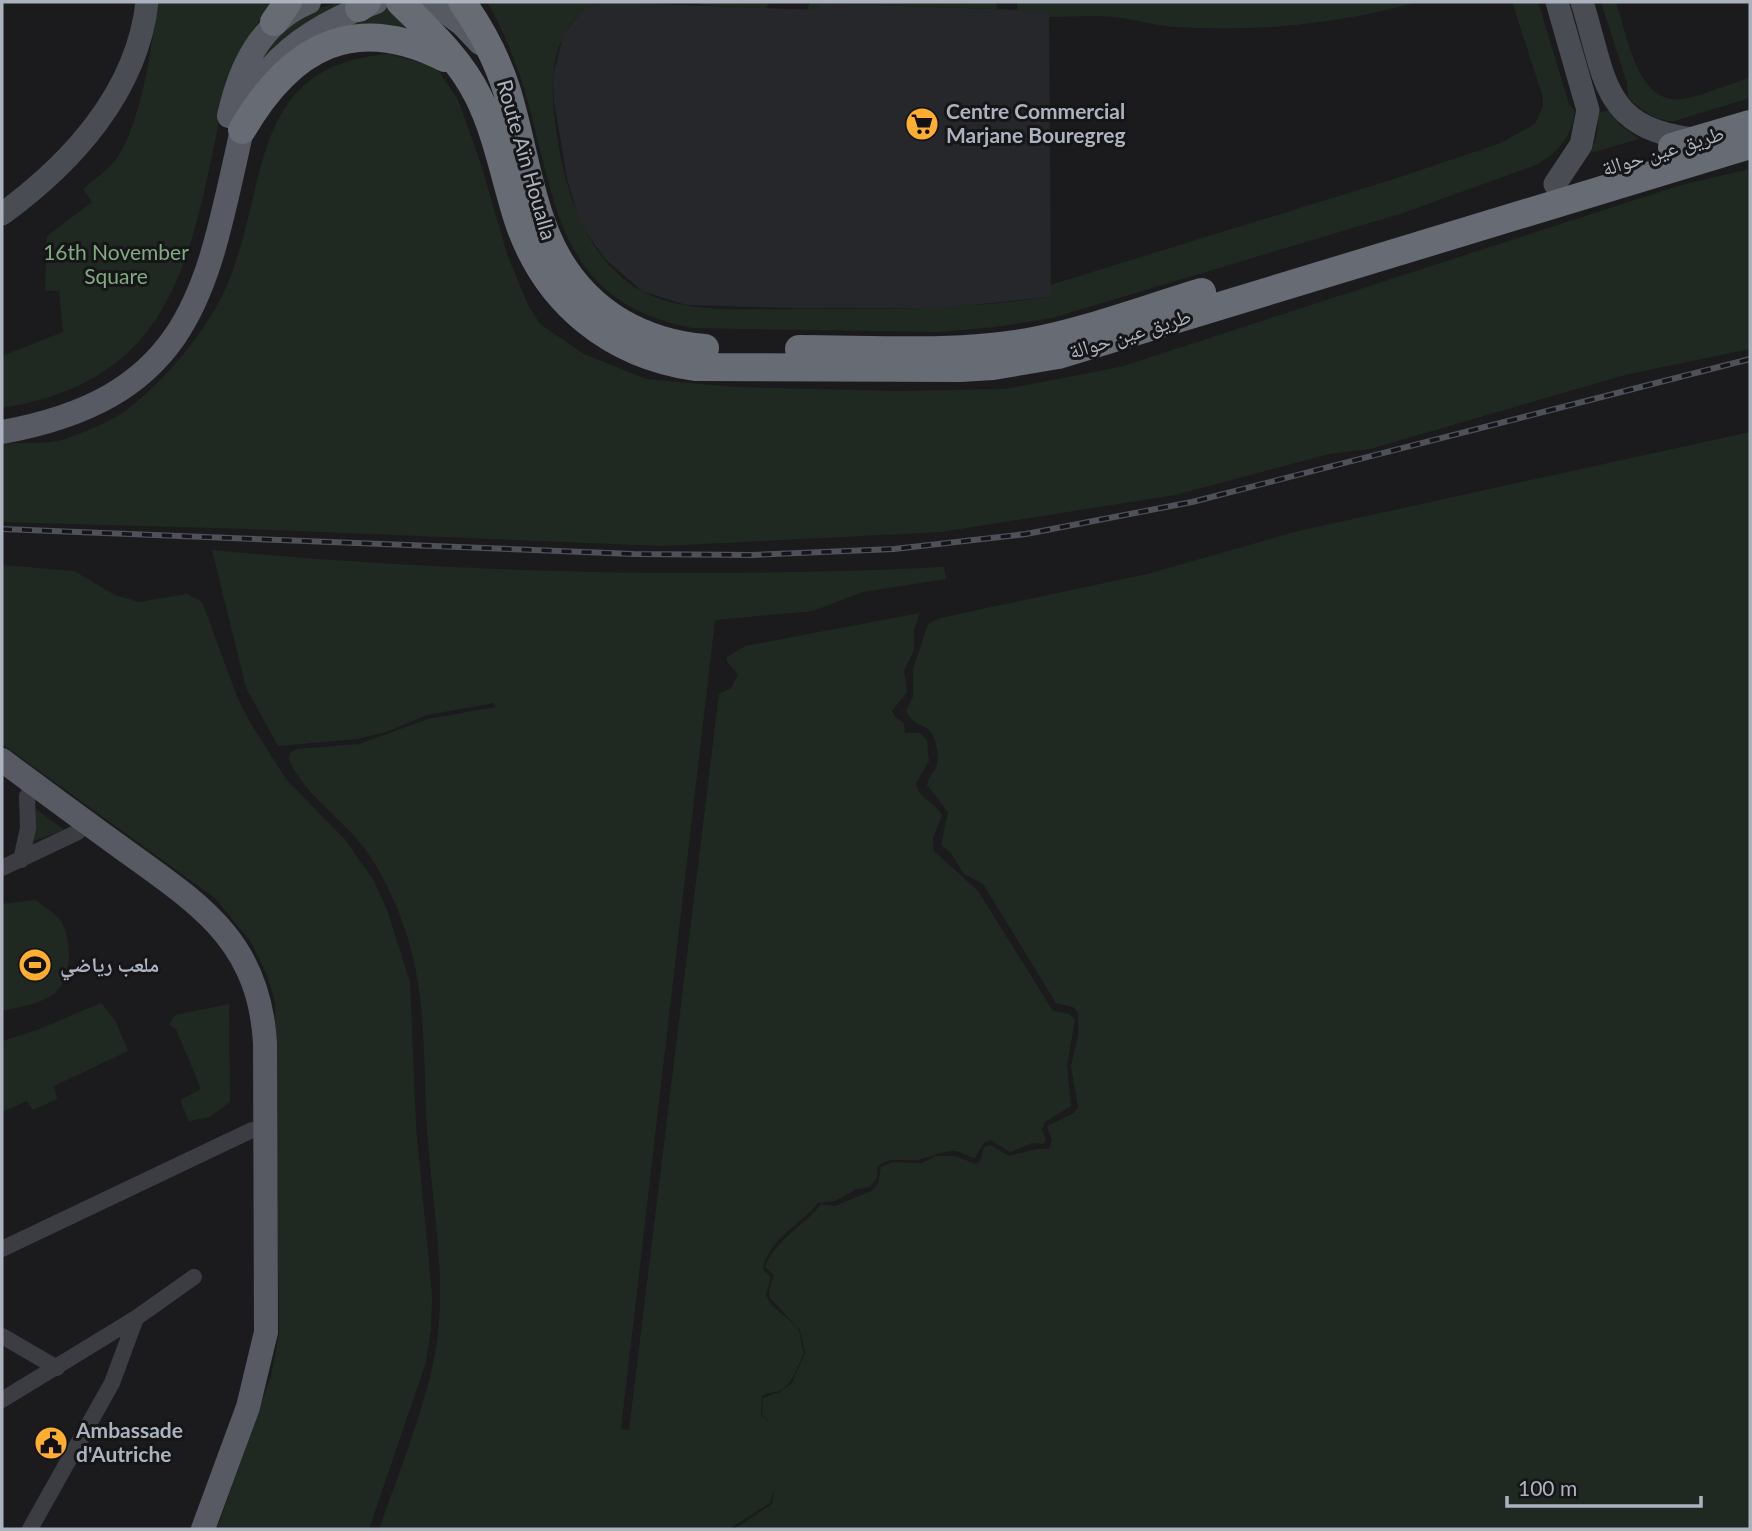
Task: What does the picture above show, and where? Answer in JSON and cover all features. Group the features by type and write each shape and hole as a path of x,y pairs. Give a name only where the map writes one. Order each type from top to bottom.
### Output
{"highway":[{"name":"Route Aïn Houalla","path":"400,2 460,65 480,98 531,252"},
{"name":"Route Aïn Houalla","path":"462,2 477,14 503,79 542,226 556,257 575,286 610,315 651,337 673,344 719,348"},
{"path":"242,130 264,96 292,66 316,51 342,41 380,36 399,39 417,44 460,65"},
{"name":"طريق عين حوالة","path":"719,348 941,349 1028,342 1097,324 1750,124"},
{"name":"طريق عين حوالة","path":"531,252 559,296 584,321 612,341 661,360 713,367 993,366 1058,355 1140,332 1750,145"}],"main road":[{"path":"2,419 43,411 98,388 144,351 169,320 195,267 240,78 254,48 281,12 309,2"},
{"path":"432,2 475,36 503,79"},
{"path":"2,432 68,417 106,399 141,374 171,343 194,307 210,268 254,88 270,67 310,35 368,4"},
{"path":"2,761 208,912 242,955 261,1006 265,1043 266,1332 248,1407 203,1529"},
{"path":"2,777 186,910 210,934 229,963 243,994 250,1028 253,1130 252,1331 234,1403 188,1529"}],"street":[{"path":"2,199 62,146 92,110 122,51 134,2"},
{"path":"2,214 50,175 102,117 133,56 147,2"},
{"path":"1555,184 1581,145 1588,110 1557,2"},
{"path":"1582,2 1610,92 1623,113 1653,132 1696,140"},
{"path":"21,860 28,828 27,796"},
{"path":"2,867 78,832"},
{"path":"2,1249 253,1130"},
{"path":"2,1401 136,1318 194,1277"},
{"path":"30,1529 112,1383 136,1318"},
{"path":"2,1335 57,1368"}],"shaded area":[{"path":"602,2 818,10 819,3 1049,11 1051,297 943,308 788,308 686,305 642,291 605,259 580,223 567,179 554,101 553,77 563,35 584,8"}],"green space":[{"name":"16th November Square","path":"157,2 276,2 250,34 234,68 191,241 176,283 156,319 130,350 97,376 55,395 2,408 2,356 63,332 59,291 45,290 47,236 92,202 83,189 111,165 127,140 145,81"},
{"path":"347,2 256,72 275,36 315,9"},
{"path":"487,2 602,2 588,8 568,27 554,68 556,126 568,188 593,244 612,268 635,287 663,300 699,307 902,309 991,304 1051,297 1050,285 1394,179 1501,143 1535,124 1543,107 1543,97 1512,2 1538,2 1569,104 1575,111 1571,128 1563,143 1536,165 1403,213 1052,318 939,332 692,328 649,316 616,298 591,275 573,248 559,217 516,66"},
{"path":"700,2 770,2 766,8 701,5"},
{"path":"810,2 996,2 997,9 819,3 819,10 807,10"},
{"path":"1017,2 1417,2 1358,16 1298,25 1207,28 1169,26 1105,16 1049,17 1048,11 1017,11"},
{"path":"1601,2 1616,2 1636,65 1644,80 1655,91 1667,98 1683,99 1750,78 1750,98 1674,121 1649,114 1628,98 1627,83"},
{"path":"389,4 408,23 403,32 350,26"},
{"path":"389,54 436,67 458,100 480,161 508,257 528,305 540,324 584,354 646,379 734,387 897,391 1005,389 1120,367 1681,185 1750,169 1750,349 1625,375 1370,449 1329,454 1175,495 941,532 663,546 2,522 2,444 58,441 89,430 122,413 160,380 203,328 225,290 244,233 262,161 274,129 290,101 313,78 345,62"},
{"path":"1611,110 1619,124 1639,139 1591,153 1597,134 1598,113"},
{"path":"1750,432 1750,1529 734,1529 772,1504 775,1486 770,1503 729,1529 379,1529 426,1392 439,1323 440,1271 428,1142 420,995 408,938 380,872 357,839 302,781 289,759 290,753 297,749 359,744 428,719 496,707 494,703 427,715 386,732 357,739 278,746 246,688 212,550 395,564 578,572 761,573 944,567 946,579 863,592 813,611 715,620 621,1429 629,1430 719,694 731,688 738,675 727,657 745,646 920,613 914,630 914,650 904,670 907,692 892,711 896,718 904,723 905,733 919,733 927,740 929,761 916,783 920,793 942,816 933,837 934,851 978,891 1053,1011 1069,1014 1075,1019 1067,1066 1071,1106 1045,1122 1042,1130 1046,1139 1043,1144 1032,1143 1010,1152 991,1140 984,1143 975,1158 950,1151 922,1159 883,1163 878,1166 877,1178 870,1187 857,1189 835,1201 818,1203 778,1241 763,1269 771,1277 766,1294 772,1305 798,1329 804,1352 788,1384 779,1391 762,1396 761,1414 775,1429 762,1414 763,1398 780,1392 792,1383 805,1353 800,1330 770,1298 769,1290 774,1275 765,1267 782,1241 821,1204 835,1206 871,1191 878,1184 881,1167 893,1162 922,1163 935,1156 955,1156 976,1164 980,1161 984,1147 990,1145 1009,1156 1049,1149 1052,1141 1047,1126 1074,1113 1078,1107 1071,1066 1078,1036 1078,1013 1073,1007 1056,1003 983,884 964,874 951,853 941,845 948,812 927,785 937,765 936,745 930,731 912,720 906,711 913,697 913,669 928,624 940,618 1147,574 1298,531"},
{"path":"2,565 74,571 115,595 139,602 187,594 202,602 238,699 251,724 286,779 346,841 374,881 387,910 410,982 416,1127 432,1295 426,1362 369,1529 217,1529 271,1376 279,1334 275,1002 267,975 251,942 215,898 2,744"},
{"path":"36,809 64,830 31,842"},
{"name":"ملعب رياضي","path":"35,900 52,912 65,929 69,959 65,979 54,994 29,1005 2,1011 2,904"},
{"path":"101,1003 115,1020 128,1051 54,1086 57,1099 33,1110 27,1101 2,1112 2,1041 37,1030"},
{"path":"229,1004 230,1102 210,1117 189,1121 180,1100 201,1089 176,1029 169,1025 175,1015"}],"railway":[{"path":"2,529 634,554 752,555 894,549 1026,534 1192,502 1750,359"}],"place":[{"name":"Centre Commercial Marjane Bouregreg","path":"922,124"},
{"name":"ملعب رياضي","path":"35,965"},
{"name":"Ambassade d'Autriche","path":"51,1443"}]}
